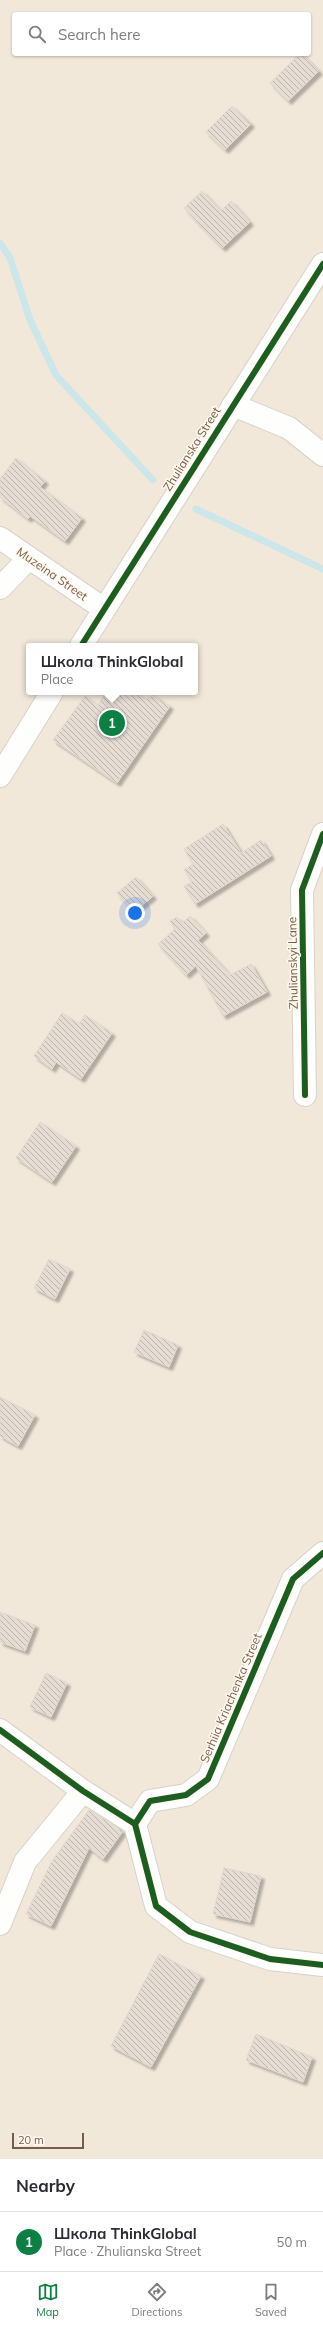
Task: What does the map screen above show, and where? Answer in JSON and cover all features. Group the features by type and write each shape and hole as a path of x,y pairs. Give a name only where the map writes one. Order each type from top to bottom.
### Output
{"street":[{"name":"Zhulianska Street","path":"83,643 323,264"},
{"path":"233,405 289,428 323,455"},
{"name":"Muzeina Street","path":"0,538 104,610"},
{"path":"0,588 29,558"},
{"path":"0,776 50,695"},
{"name":"Zhulianskyi Lane","path":"306,1095 302,890 323,834"},
{"name":"Serhiia Kriachenka Street","path":"135,1824 150,1801 186,1795 208,1780 294,1579 323,1552"},
{"path":"0,1730 84,1792 135,1824 156,1906 190,1932 270,1959 323,1965"},
{"path":"0,1924 25,1862 84,1792"}],"shaded area":[{"path":"0,0 323,0 323,2159 0,2159"}],"building":[{"path":"297,56 304,56 319,71 288,101 270,83"},
{"path":"232,106 251,124 225,150 206,132"},
{"path":"202,191 221,211 231,201 250,222 222,248 184,208"},
{"path":"16,458 45,481 40,487 82,518 65,541 30,516 28,519 0,497 0,479"},
{"path":"140,695 146,699 153,695 170,706 117,783 53,740 85,696 98,705 104,696"},
{"path":"223,824 241,853 261,840 271,856 195,904 184,886 192,882 184,870 193,864 184,849"},
{"path":"136,877 153,896 134,912 117,893"},
{"path":"190,916 206,933 198,940 230,975 251,964 267,992 223,1016 196,966 186,975 158,944 175,929 170,921 177,917 182,923"},
{"path":"62,1013 79,1024 85,1015 112,1033 81,1079 56,1062 52,1069 34,1056"},
{"path":"40,1122 76,1146 52,1182 16,1158"},
{"path":"49,1259 70,1269 55,1299 34,1288"},
{"path":"144,1330 178,1345 169,1367 134,1352"},
{"path":"0,1397 35,1415 18,1446 0,1436"},
{"path":"0,1612 35,1625 25,1651 0,1642"},
{"path":"46,1673 67,1683 51,1717 30,1707"},
{"path":"89,1810 123,1831 103,1859 89,1848 51,1926 26,1914 52,1861"},
{"path":"224,1868 261,1876 250,1922 213,1914"},
{"path":"159,1954 201,1976 151,2067 111,2046"},
{"path":"256,2034 312,2057 303,2082 246,2060"}],"waterway":[{"path":"0,243 10,258 30,320 56,375 153,480"},
{"path":"196,509 323,569"}],"cycle path":[{"path":"83,643 323,264"},
{"path":"305,1095 302,890 323,834"},
{"path":"135,1824 150,1801 186,1795 208,1779 293,1579 323,1553"},
{"path":"0,1730 83,1791 135,1824 156,1906 190,1932 270,1959 323,1965"}],"place":[{"name":"Школа ThinkGlobal","path":"112,723"}]}
